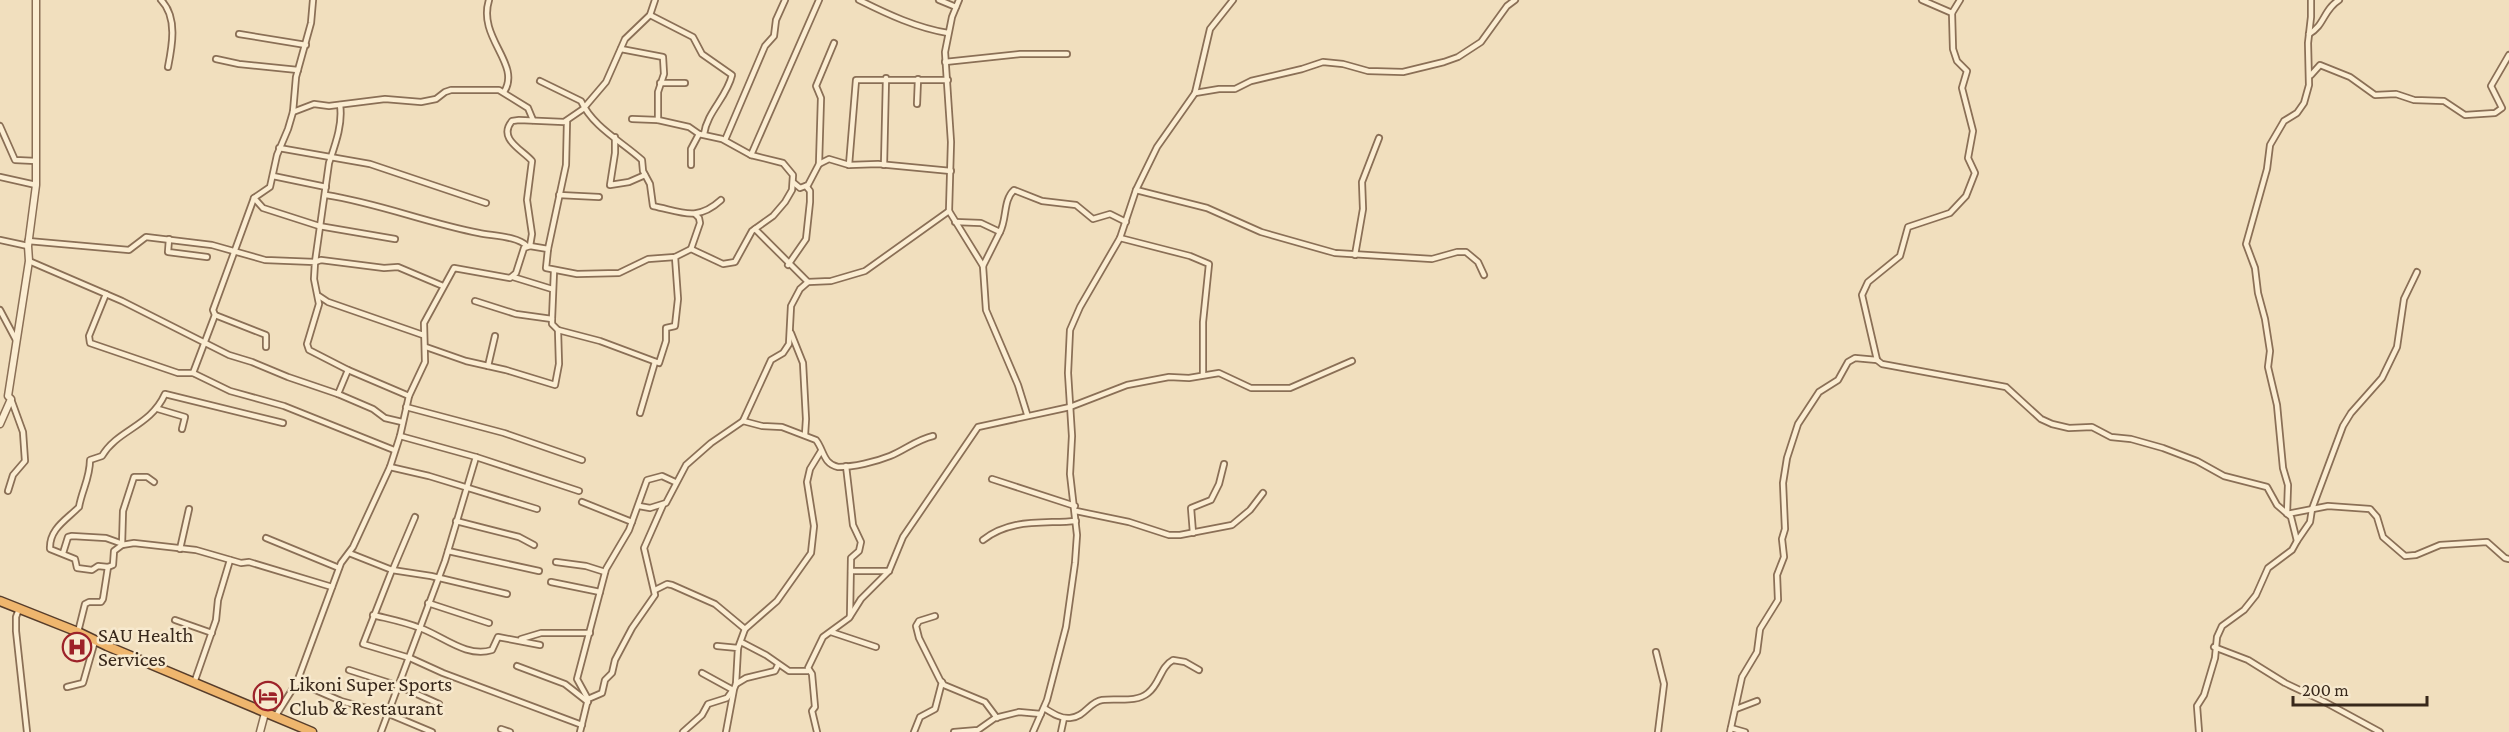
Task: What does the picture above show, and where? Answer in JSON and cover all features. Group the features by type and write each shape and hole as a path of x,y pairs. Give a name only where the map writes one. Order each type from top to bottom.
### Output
{"highway":[{"path":"0,601 312,732"}],"street":[{"path":"8,491 13,475 25,461 23,432 9,396 18,342 24,279 29,261 28,244 36,185 36,0"},
{"path":"161,0 169,11 172,30 172,48 168,68"},
{"path":"193,374 215,315 213,310 233,250 254,198 269,190 279,148 293,112 298,70 306,45 313,0"},
{"path":"489,0 488,29 507,67 508,85 504,92"},
{"path":"513,277 523,249 529,246 532,234 527,201 532,161 513,144 508,129 512,121 567,121 583,109 606,82 625,39 650,15 655,0"},
{"path":"725,140 765,46 774,36 776,20 785,0"},
{"path":"751,154 819,0"},
{"path":"859,0 898,16 913,25 948,33"},
{"path":"939,0 956,7"},
{"path":"959,0 945,42 951,171 949,211 983,266 986,310 1018,385 1027,414"},
{"path":"1033,732 1044,708 1069,616 1076,563 1077,521 1070,474 1072,436 1068,350 1070,330 1080,307 1120,238 1137,190 1161,140 1195,93 1206,52 1208,33 1233,0"},
{"path":"1195,93 1235,89 1251,81 1323,62 1343,64 1368,71 1403,72 1444,63 1481,42 1507,6 1515,0"},
{"path":"1922,0 1952,14"},
{"path":"1877,360 1862,302 1863,290 1874,276 1900,256 1908,227 1950,213 1966,196 1975,173 1968,158 1973,131 1962,88 1967,71 1957,61 1953,49 1952,14 1960,0"},
{"path":"2288,514 2288,485 2281,455 2277,405 2268,367 2270,351 2255,268 2246,244 2270,145 2284,121 2297,113 2304,103 2311,75 2308,56 2312,17 2311,0"},
{"path":"2309,34 2320,25 2331,4 2339,0"},
{"path":"650,15 693,37 702,54 732,75 722,99 691,149 691,165"},
{"path":"239,34 306,45"},
{"path":"819,165 820,98 816,88 834,43"},
{"path":"621,49 661,56 664,60 658,120"},
{"path":"945,62 991,56 1067,54"},
{"path":"2311,75 2320,65 2326,65 2350,77 2375,95 2396,94 2414,100 2444,100 2465,116 2495,113 2502,108 2490,86 2509,55"},
{"path":"216,59 239,64 298,70"},
{"path":"849,165 856,80 886,78 948,80"},
{"path":"884,165 886,78"},
{"path":"917,104 918,79"},
{"path":"540,81 581,101 583,109 600,127 644,161 643,170 650,184 653,206 695,214 711,210 721,201"},
{"path":"660,83 685,83"},
{"path":"293,112 314,104 329,106 386,99 421,102 436,99 451,90 496,89 531,111 533,120"},
{"path":"340,105 342,118 331,157 315,262 314,279 320,304 307,344 309,350 348,370 409,396"},
{"path":"633,119 658,120 689,127 702,134 725,140 751,154 783,163 791,171 794,183 792,190 780,209 755,229 743,245 738,260 723,264 691,249"},
{"path":"567,121 567,154 546,268 577,274 619,273 648,259 675,257 691,249 700,223 695,214"},
{"path":"0,126 15,160 36,161"},
{"path":"615,137 610,185 629,182 645,175"},
{"path":"1355,255 1363,209 1362,182 1379,138"},
{"path":"279,148 389,170 486,204"},
{"path":"792,190 806,186 819,165 829,159 849,165 884,165 951,171"},
{"path":"273,176 326,188"},
{"path":"0,177 36,185"},
{"path":"794,183 800,188"},
{"path":"788,264 806,239 810,191 806,186"},
{"path":"983,266 1004,225 1009,196 1014,190 1042,201 1076,205 1083,208 1091,218 1110,214 1126,222"},
{"path":"1137,190 1207,208 1261,231 1335,253 1432,260 1457,252 1466,252 1478,262 1484,275"},
{"path":"326,195 364,201 445,225 548,249"},
{"path":"559,195 599,197"},
{"path":"254,198 263,208 319,226 395,239"},
{"path":"588,700 601,694 605,680 612,673 615,660 632,628 653,601 655,590 644,548 646,539 660,516 663,505 689,461 743,421 770,362 783,353 789,344 791,306 798,292 808,282 832,280 865,272 949,211"},
{"path":"955,222 981,223 1000,232"},
{"path":"755,229 808,282"},
{"path":"0,240 28,244 129,250 146,237 170,239 212,244 265,261 315,262 321,260 384,268 398,267 443,286"},
{"path":"1120,238 1190,256 1209,264 1203,322 1203,375"},
{"path":"170,239 168,252 207,257"},
{"path":"554,271 552,324 558,330 600,341 655,362 662,362 666,328 675,326 678,298 675,257"},
{"path":"29,261 106,294 205,341 235,358 252,362 338,394 385,418 402,422"},
{"path":"275,717 297,682 339,568 349,553 390,467 409,396 425,362 424,322 453,269 508,279 513,277 552,289"},
{"path":"2199,732 2196,706 2204,695 2208,683 2215,658 2214,647 2222,627 2244,610 2253,599 2268,567 2292,550 2310,522 2312,509 2343,426 2351,413 2382,378 2397,347 2404,298 2418,272"},
{"path":"106,294 88,336 89,341 178,373 193,374 220,387 284,406 394,450"},
{"path":"318,296 328,302 423,335"},
{"path":"475,301 516,314 552,319"},
{"path":"0,310 18,342"},
{"path":"215,315 266,335 266,347"},
{"path":"426,347 556,385 558,330"},
{"path":"791,333 797,344 804,370 805,435"},
{"path":"488,366 495,336"},
{"path":"1745,732 1730,730 1742,677 1757,652 1760,629 1778,600 1777,575 1784,557 1783,483 1787,458 1798,424 1819,392 1838,380 1848,362 1855,358 1877,360 1882,364 2006,387 2041,418 2052,424 2072,428 2092,427 2111,437 2158,446 2197,461 2224,476 2267,487 2277,505 2291,517 2297,541"},
{"path":"808,671 823,637 849,618 861,599 889,572 903,537 975,429 1027,414 1070,407 1127,385 1169,377 1189,378 1219,373 1251,388 1283,389 1298,385 1352,361"},
{"path":"640,413 655,362"},
{"path":"338,394 348,370"},
{"path":"283,423 165,394 158,409 106,447 102,456 90,460 88,483 80,497 79,507 58,524 50,543 50,549 75,559 77,568 92,570 98,566 113,565 114,551 122,545 134,543 205,552 230,560 253,563 332,587"},
{"path":"0,424 11,399"},
{"path":"406,407 512,435 582,459"},
{"path":"158,409 184,417 182,429"},
{"path":"743,421 756,425 782,427 816,440 822,455 833,466 846,466 892,456 918,440 933,436"},
{"path":"400,436 476,457 579,491"},
{"path":"726,732 740,645 745,629 777,601 811,553 814,526 807,482 810,469 821,451"},
{"path":"381,732 448,550 476,457"},
{"path":"1193,533 1191,508 1211,500 1219,484 1224,464"},
{"path":"846,466 853,525 861,542 859,551 851,556 849,618"},
{"path":"390,467 537,509"},
{"path":"579,732 588,700 577,679 605,572 629,530 647,480 662,476 675,482"},
{"path":"122,545 123,511 134,477 147,477 154,482"},
{"path":"992,479 1075,509 1129,522 1168,535 1193,533 1232,525 1250,510 1263,493"},
{"path":"582,502 632,522"},
{"path":"639,506 650,508 663,505"},
{"path":"2288,514 2328,506 2370,509 2377,517 2383,537 2405,556 2416,555 2440,545 2487,542 2509,559"},
{"path":"180,549 189,509"},
{"path":"415,517 363,644 410,657 443,673 582,725"},
{"path":"456,521 519,537 534,545"},
{"path":"983,540 1000,528 1014,524 1077,521"},
{"path":"63,553 68,537 72,536 106,538 122,545"},
{"path":"266,538 339,568"},
{"path":"448,550 539,571"},
{"path":"349,553 392,570 507,594"},
{"path":"194,682 217,617 218,600 230,560"},
{"path":"556,562 586,566 605,572"},
{"path":"78,632 85,604 101,602 103,599 108,567"},
{"path":"851,571 889,572"},
{"path":"550,582 600,592"},
{"path":"655,590 672,585 715,604 745,629"},
{"path":"428,603 489,623"},
{"path":"19,609 16,616 16,631 27,732"},
{"path":"373,615 421,628 450,643 482,652 492,650 498,637 520,639 540,645"},
{"path":"935,616 919,621 916,626 922,645 942,682 986,702 997,718"},
{"path":"175,620 212,633"},
{"path":"831,632 876,647"},
{"path":"520,639 541,633 590,633"},
{"path":"67,687 83,683 94,641"},
{"path":"717,646 740,645 766,655 789,671 808,671 812,674 815,707 812,711 817,732"},
{"path":"2214,647 2248,660 2286,684 2380,732"},
{"path":"1656,652 1664,684 1658,732"},
{"path":"1044,708 1064,718 1080,716 1091,705 1101,700 1133,699 1147,695 1166,664 1173,660 1185,662 1199,670"},
{"path":"682,732 702,715 708,704 727,699 734,688 746,678 775,671 778,665"},
{"path":"517,666 565,684 588,700"},
{"path":"349,670 399,686 439,704"},
{"path":"702,673 734,688"},
{"path":"297,682 340,701 389,714 432,732"},
{"path":"914,732 920,717 935,709 942,682"},
{"path":"1736,709 1756,701"},
{"path":"954,732 978,730 997,718 1022,712 1041,714"},
{"path":"261,732 265,713"},
{"path":"1061,732 1064,718"},
{"path":"501,729 510,732"}],"place":[{"name":"SAU Health Services","path":"77,647"},
{"name":"Likoni Super Sports Club & Restaurant","path":"268,696"}]}
